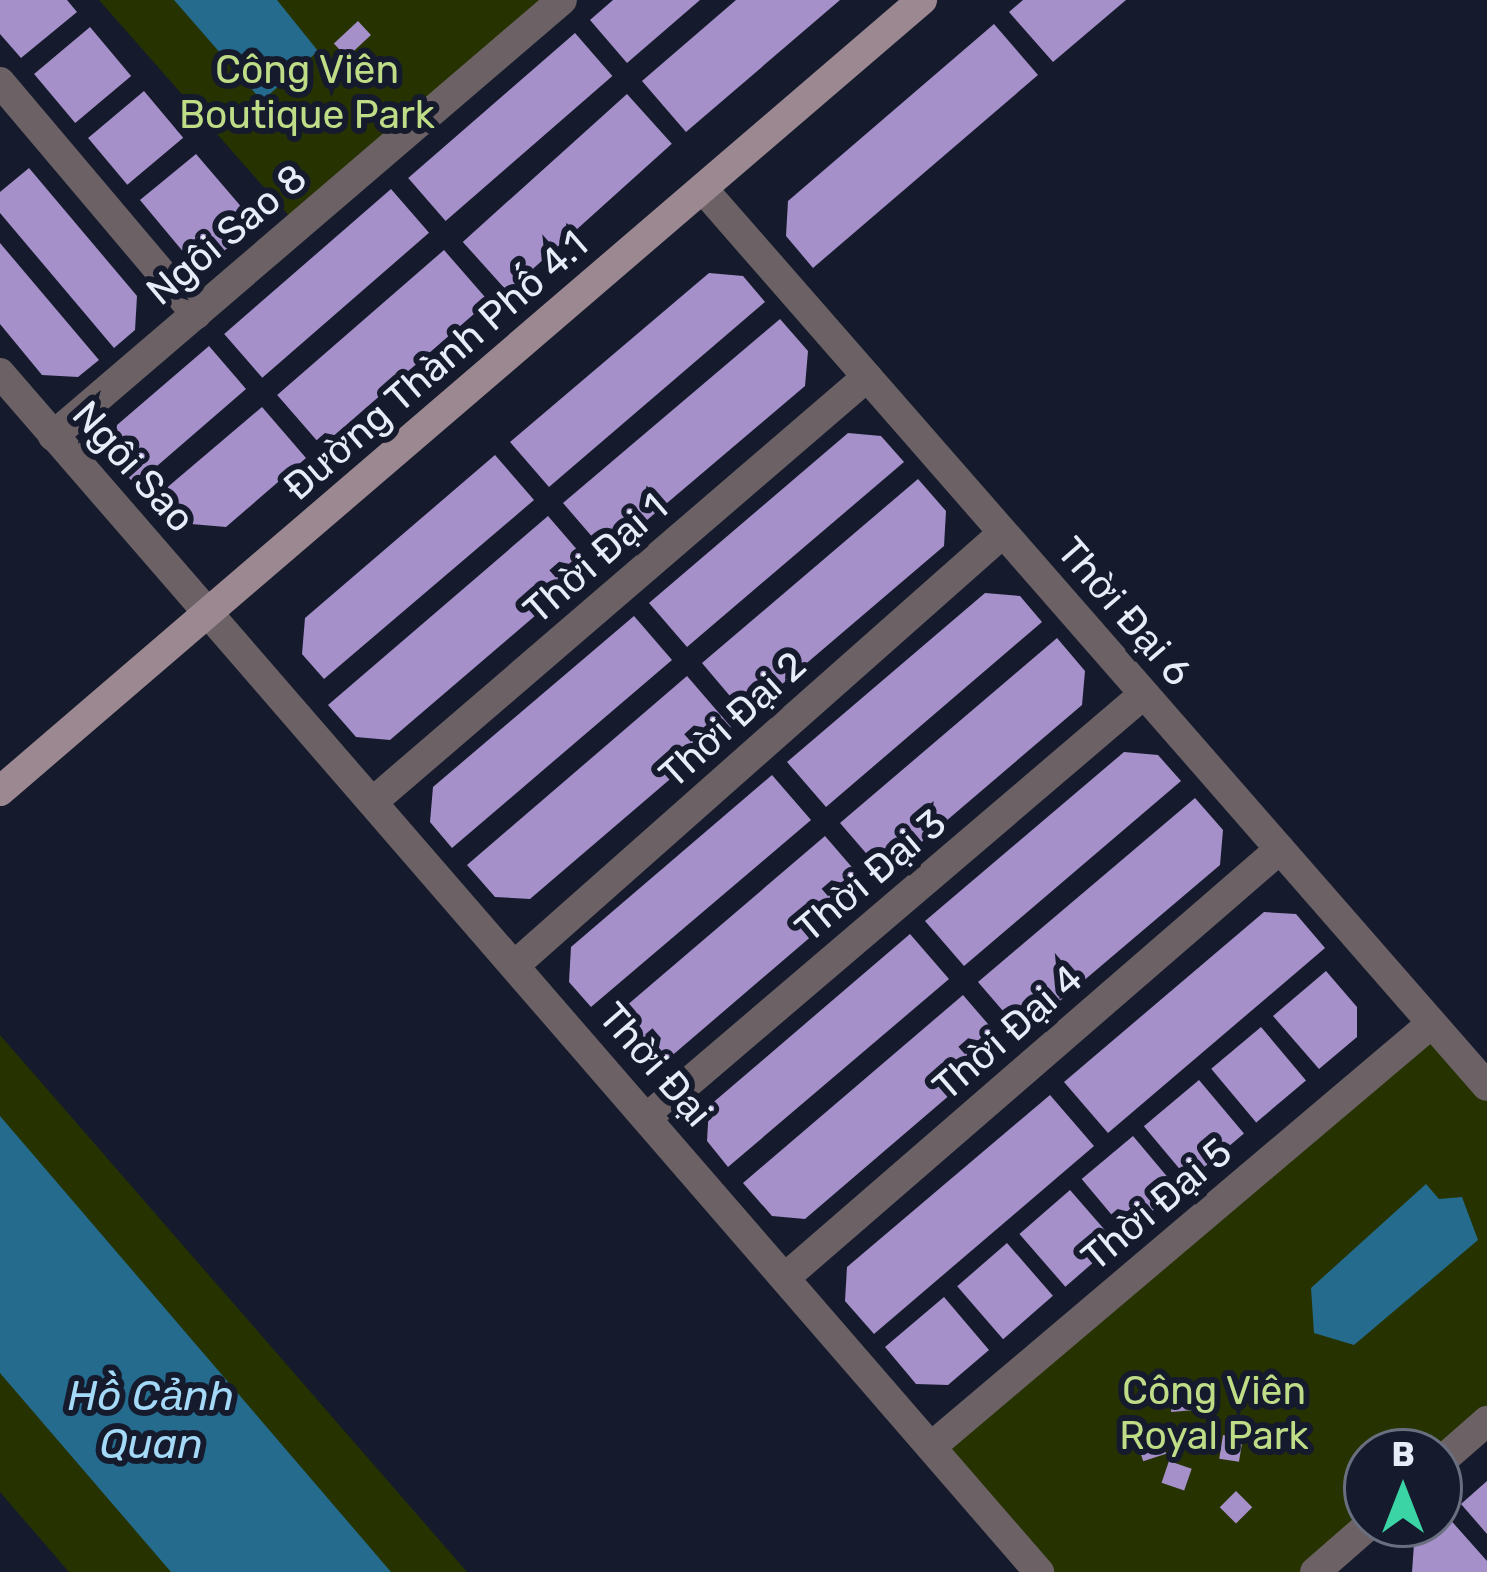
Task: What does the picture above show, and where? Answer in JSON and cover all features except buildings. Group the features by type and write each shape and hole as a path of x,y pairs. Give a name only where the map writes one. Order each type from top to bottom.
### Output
{"street":[{"name":"Ngôi Sao 8","path":"52,436 562,0"},
{"name":"Đường Thành Phố 4.1","path":"0,791 922,0"},
{"path":"0,82 196,314"},
{"name":"Thời Đại 6","path":"703,189 1487,1086"},
{"name":"Ngôi Sao","path":"0,373 211,610"},
{"name":"Thời Đại 1","path":"375,800 867,377"},
{"name":"Thời Đại 2","path":"515,965 1003,532"},
{"name":"Thời Đại","path":"211,610 1040,1572"},
{"name":"Thời Đại 3","path":"648,1117 1144,694"},
{"name":"Thời Đại 4","path":"787,1276 1280,850"},
{"name":"Thời Đại 5","path":"932,1447 1432,1023"},
{"path":"1463,1442 1487,1421"},
{"path":"1315,1572 1348,1562"}],"green space":[{"name":"Công Viên Boutique Park","path":"99,0 562,0 298,226"},
{"name":"Công Viên Royal Park","path":"1432,1023 1487,1086 1487,1421 1463,1436 1463,1428 1343,1428 1343,1546 1315,1572 1039,1572 931,1447"},
{"path":"0,1035 467,1572 69,1572 0,1492"}],"water":[{"path":"174,0 277,0 318,51 262,101"},
{"name":"Hồ Cảnh Quan","path":"0,1116 391,1572 171,1572 0,1373"},
{"path":"1426,1184 1439,1199 1462,1197 1478,1240 1354,1345 1314,1333 1311,1288"}]}
